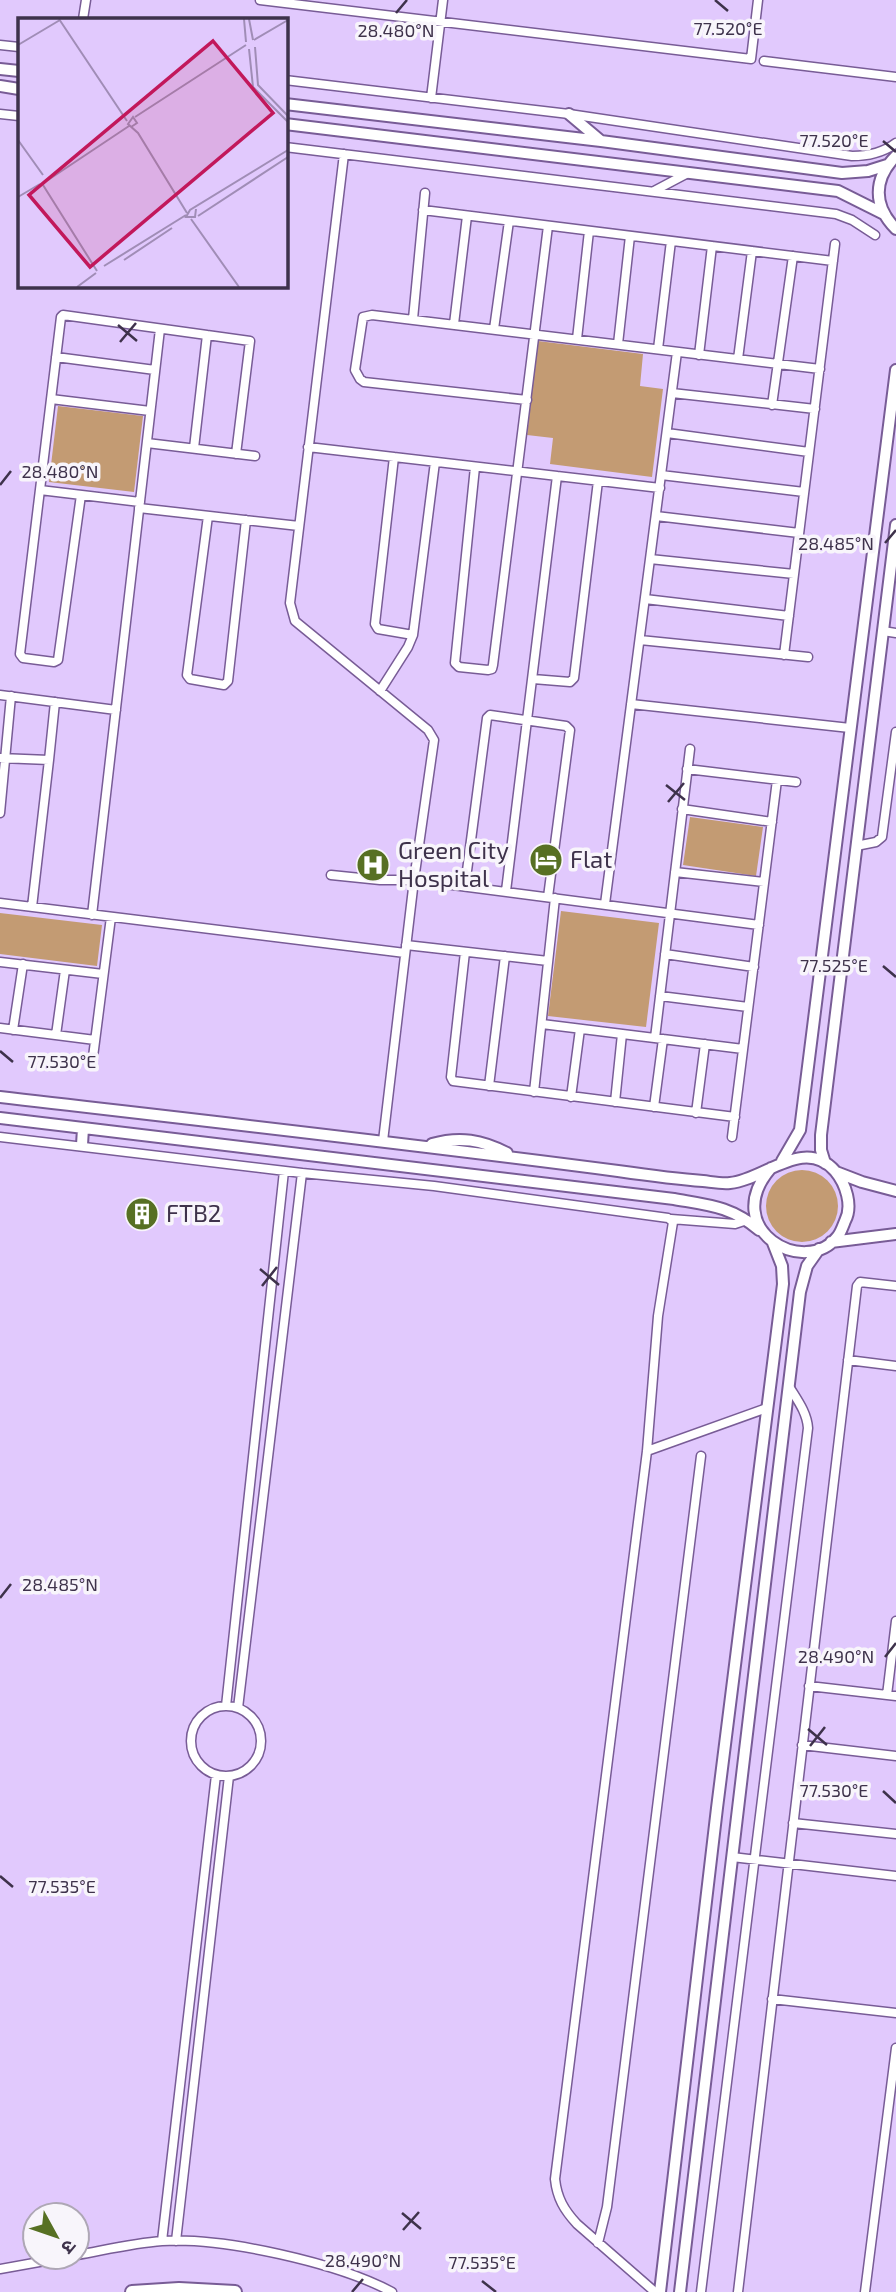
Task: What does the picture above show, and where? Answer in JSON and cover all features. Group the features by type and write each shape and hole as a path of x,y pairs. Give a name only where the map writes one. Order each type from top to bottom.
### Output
{"main road":[{"path":"132,2292 179,2289 235,2292"}],"street":[{"path":"83,18 86,0"},
{"path":"260,0 751,59 758,0"},
{"path":"431,98 443,0"},
{"path":"0,45 18,47"},
{"path":"764,61 896,77"},
{"path":"0,69 18,71"},
{"path":"287,80 569,114 852,156 884,150 896,143"},
{"path":"0,86 18,89"},
{"path":"287,104 601,141 842,173 868,171 892,160"},
{"path":"0,114 18,116"},
{"path":"569,114 601,141"},
{"path":"287,124 838,191 884,214"},
{"path":"287,147 836,214 852,220 875,235"},
{"path":"344,154 290,603 295,621 428,730 434,740 405,949 383,1141"},
{"path":"892,160 880,180 878,198 884,214 896,229"},
{"path":"654,191 688,173"},
{"path":"413,319 425,193"},
{"path":"423,210 833,261"},
{"path":"454,324 467,216"},
{"path":"494,329 509,221"},
{"path":"475,467 455,663 459,667 488,670 492,669 548,226"},
{"path":"576,339 589,231"},
{"path":"618,344 630,236"},
{"path":"658,349 671,241"},
{"path":"784,654 835,244"},
{"path":"699,355 712,246"},
{"path":"738,359 752,251"},
{"path":"772,405 793,256"},
{"path":"527,400 360,380 355,370 363,317 372,314 820,369"},
{"path":"80,495 59,657 54,662 20,656 63,315 251,342 236,454"},
{"path":"92,915 160,329"},
{"path":"194,448 207,335"},
{"path":"605,904 677,352"},
{"path":"56,357 155,370"},
{"path":"764,1234 754,1211 756,1189 776,1166 800,1130 896,370"},
{"path":"672,393 814,410"},
{"path":"51,399 150,411"},
{"path":"667,433 809,452"},
{"path":"146,443 255,456"},
{"path":"308,447 660,488"},
{"path":"394,457 374,624 378,629 412,635"},
{"path":"380,691 408,647 412,635 435,462"},
{"path":"661,475 804,492"},
{"path":"506,891 557,476"},
{"path":"533,680 570,682 574,678 598,481"},
{"path":"40,491 208,516 299,526"},
{"path":"208,516 187,675 190,679 224,685 228,681 246,520"},
{"path":"656,516 799,533"},
{"path":"825,1163 821,1150 821,1135 896,525"},
{"path":"650,559 794,574"},
{"path":"645,599 789,616"},
{"path":"883,631 896,633"},
{"path":"640,640 808,657"},
{"path":"0,695 116,710"},
{"path":"0,813 3,758 11,696"},
{"path":"32,908 55,702"},
{"path":"632,704 850,728"},
{"path":"465,886 487,718 490,715 566,726 570,730 534,1092"},
{"path":"856,846 876,842 882,837 896,732"},
{"path":"654,1107 660,996 690,748"},
{"path":"3,758 48,760"},
{"path":"687,769 796,782"},
{"path":"732,1137 777,780"},
{"path":"682,809 772,822"},
{"path":"675,872 764,882"},
{"path":"331,875 414,880 759,925"},
{"path":"0,903 405,949 548,961"},
{"path":"93,1057 111,917"},
{"path":"465,952 451,1080 735,1118"},
{"path":"665,954 754,967"},
{"path":"489,1086 505,956"},
{"path":"0,961 103,974"},
{"path":"13,1030 23,964"},
{"path":"56,1035 65,970"},
{"path":"660,996 748,1007"},
{"path":"541,1024 743,1049"},
{"path":"0,1028 95,1040"},
{"path":"571,1097 580,1029"},
{"path":"615,1102 622,1034"},
{"path":"696,1113 705,1044"},
{"path":"0,1097 730,1183 751,1177 791,1158 813,1158 836,1172 896,1192"},
{"path":"0,1118 674,1199 726,1209 747,1220 773,1243 796,1252 819,1249 831,1242 838,1236 848,1216 849,1198 836,1172"},
{"path":"82,1145 83,1128"},
{"path":"0,1137 435,1186 671,1219 734,1224 747,1220"},
{"path":"226,1706 284,1171"},
{"path":"238,1708 302,1173"},
{"path":"657,2292 598,2243 566,2212 559,2200 555,2179 647,1451 658,1316 673,1228 671,1219"},
{"path":"831,1242 892,1235"},
{"path":"657,2292 783,1284 782,1266 773,1243"},
{"path":"680,2292 800,1292 807,1266 819,1249"},
{"path":"738,2292 857,1283 896,1286"},
{"path":"848,1360 896,1366"},
{"path":"701,2292 808,1428 803,1410 790,1388"},
{"path":"647,1451 767,1408"},
{"path":"598,2243 607,2207 701,1456"},
{"path":"809,1686 892,1696 896,1621"},
{"path":"226,1706 238,1708 248,1714 256,1723 261,1745 250,1766 229,1776 216,1775 206,1770 192,1753 190,1742 197,1720 215,1707 226,1706"},
{"path":"802,1745 896,1756"},
{"path":"162,2241 216,1775"},
{"path":"176,2241 229,1776"},
{"path":"793,1823 896,1835"},
{"path":"732,1857 896,1876"},
{"path":"772,1999 896,2013"},
{"path":"865,2292 893,2100 896,2048"},
{"path":"91,2253 162,2241 233,2246 324,2266 392,2292"},
{"path":"0,2269 21,2265"}],"shaded area":[{"path":"538,341 643,354 640,386 663,389 652,477 550,464 553,438 527,435"},
{"path":"58,406 143,416 134,492 49,482"},
{"path":"690,817 763,827 756,876 683,865"},
{"path":"561,911 659,923 646,1027 548,1016"},
{"path":"0,913 102,925 97,966 0,954"},
{"path":"809,1170 828,1180 836,1192 836,1220 828,1232 816,1240 795,1242 776,1232 768,1220 766,1199 776,1180 788,1172"}],"place":[{"name":"Flat","path":"546,860"},
{"name":"Green City Hospital","path":"373,865"},
{"name":"FTB2","path":"142,1214"}]}
